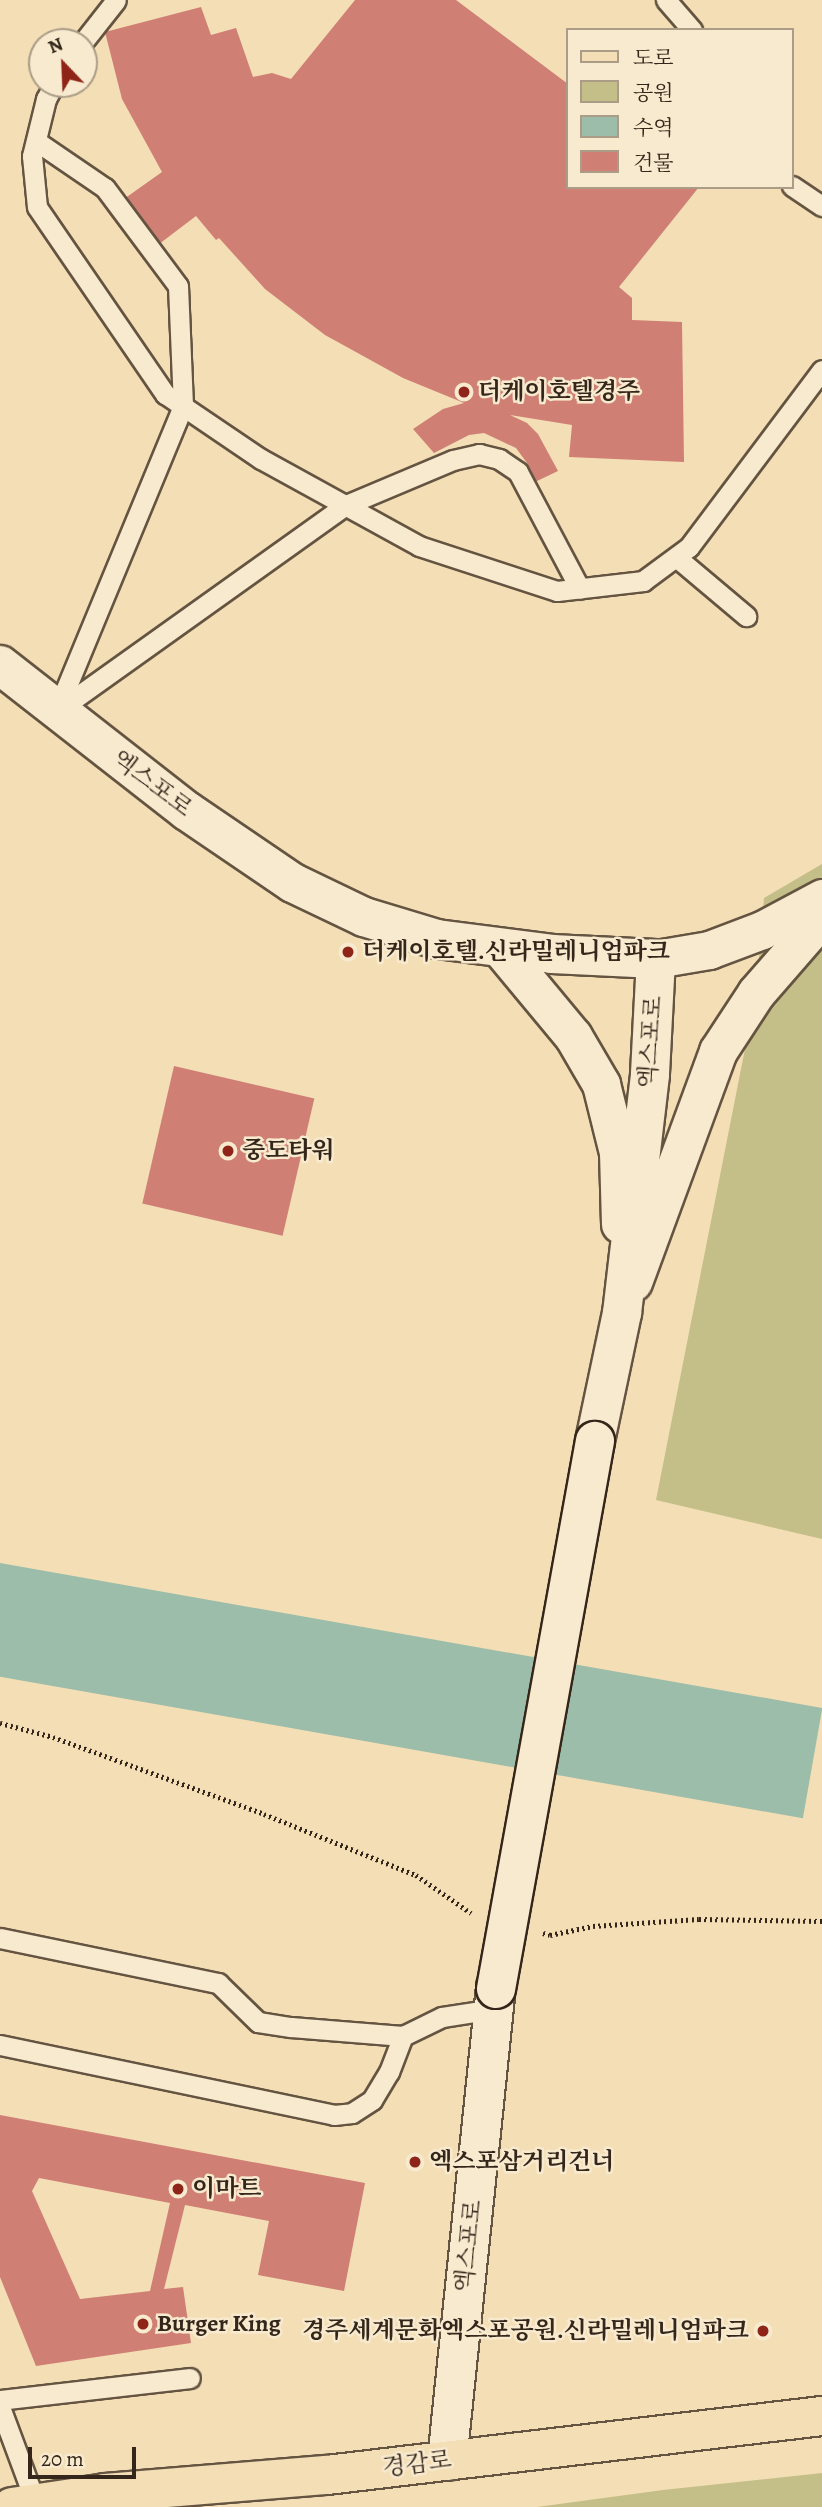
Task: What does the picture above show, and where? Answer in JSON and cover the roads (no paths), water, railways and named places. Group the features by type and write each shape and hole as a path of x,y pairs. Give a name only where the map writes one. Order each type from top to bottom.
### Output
{"main road":[{"name":"엑스포로","path":"0,665 187,811 293,883 364,917 437,939 552,954 656,959 650,1075 622,1313 595,1441 495,1999 447,2461"},
{"name":"경감로","path":"24,2505 106,2493 447,2461 822,2416"}],"street":[{"path":"656,959 709,950 762,930 822,898"},
{"path":"622,1313 718,1051 756,993 822,918"},
{"path":"499,947 573,1036 601,1084 618,1152 622,1313"}],"lane":[{"path":"94,28 116,0"},
{"path":"666,0 690,28"},
{"path":"47,98 32,156 37,207 165,394 261,459 419,546 556,591 643,582 689,547 821,374"},
{"path":"36,141 105,188 178,286 183,406 57,711"},
{"path":"794,187 822,206"},
{"path":"57,711 346,505 453,460 479,454 499,458 518,472 580,589"},
{"path":"676,557 746,617"},
{"path":"0,1938 218,1983 258,2022 403,2036 442,2017 495,1999"},
{"path":"0,2045 334,2115 352,2113 372,2100 389,2072 403,2036"},
{"path":"0,2400 190,2378"},
{"path":"0,2407 24,2505"}],"water":[{"path":"0,1563 822,1708 803,1818 0,1677"}],"place":[{"name":"더케이호텔경주","path":"464,392"},
{"name":"더케이호텔.신라밀레니엄파크","path":"348,952"},
{"name":"중도타워","path":"228,1151"},
{"name":"엑스포삼거리건너","path":"415,2162"},
{"name":"이마트","path":"178,2189"},
{"name":"Burger King","path":"143,2324"},
{"name":"경주세계문화엑스포공원.신라밀레니엄파크","path":"763,2331"}]}
